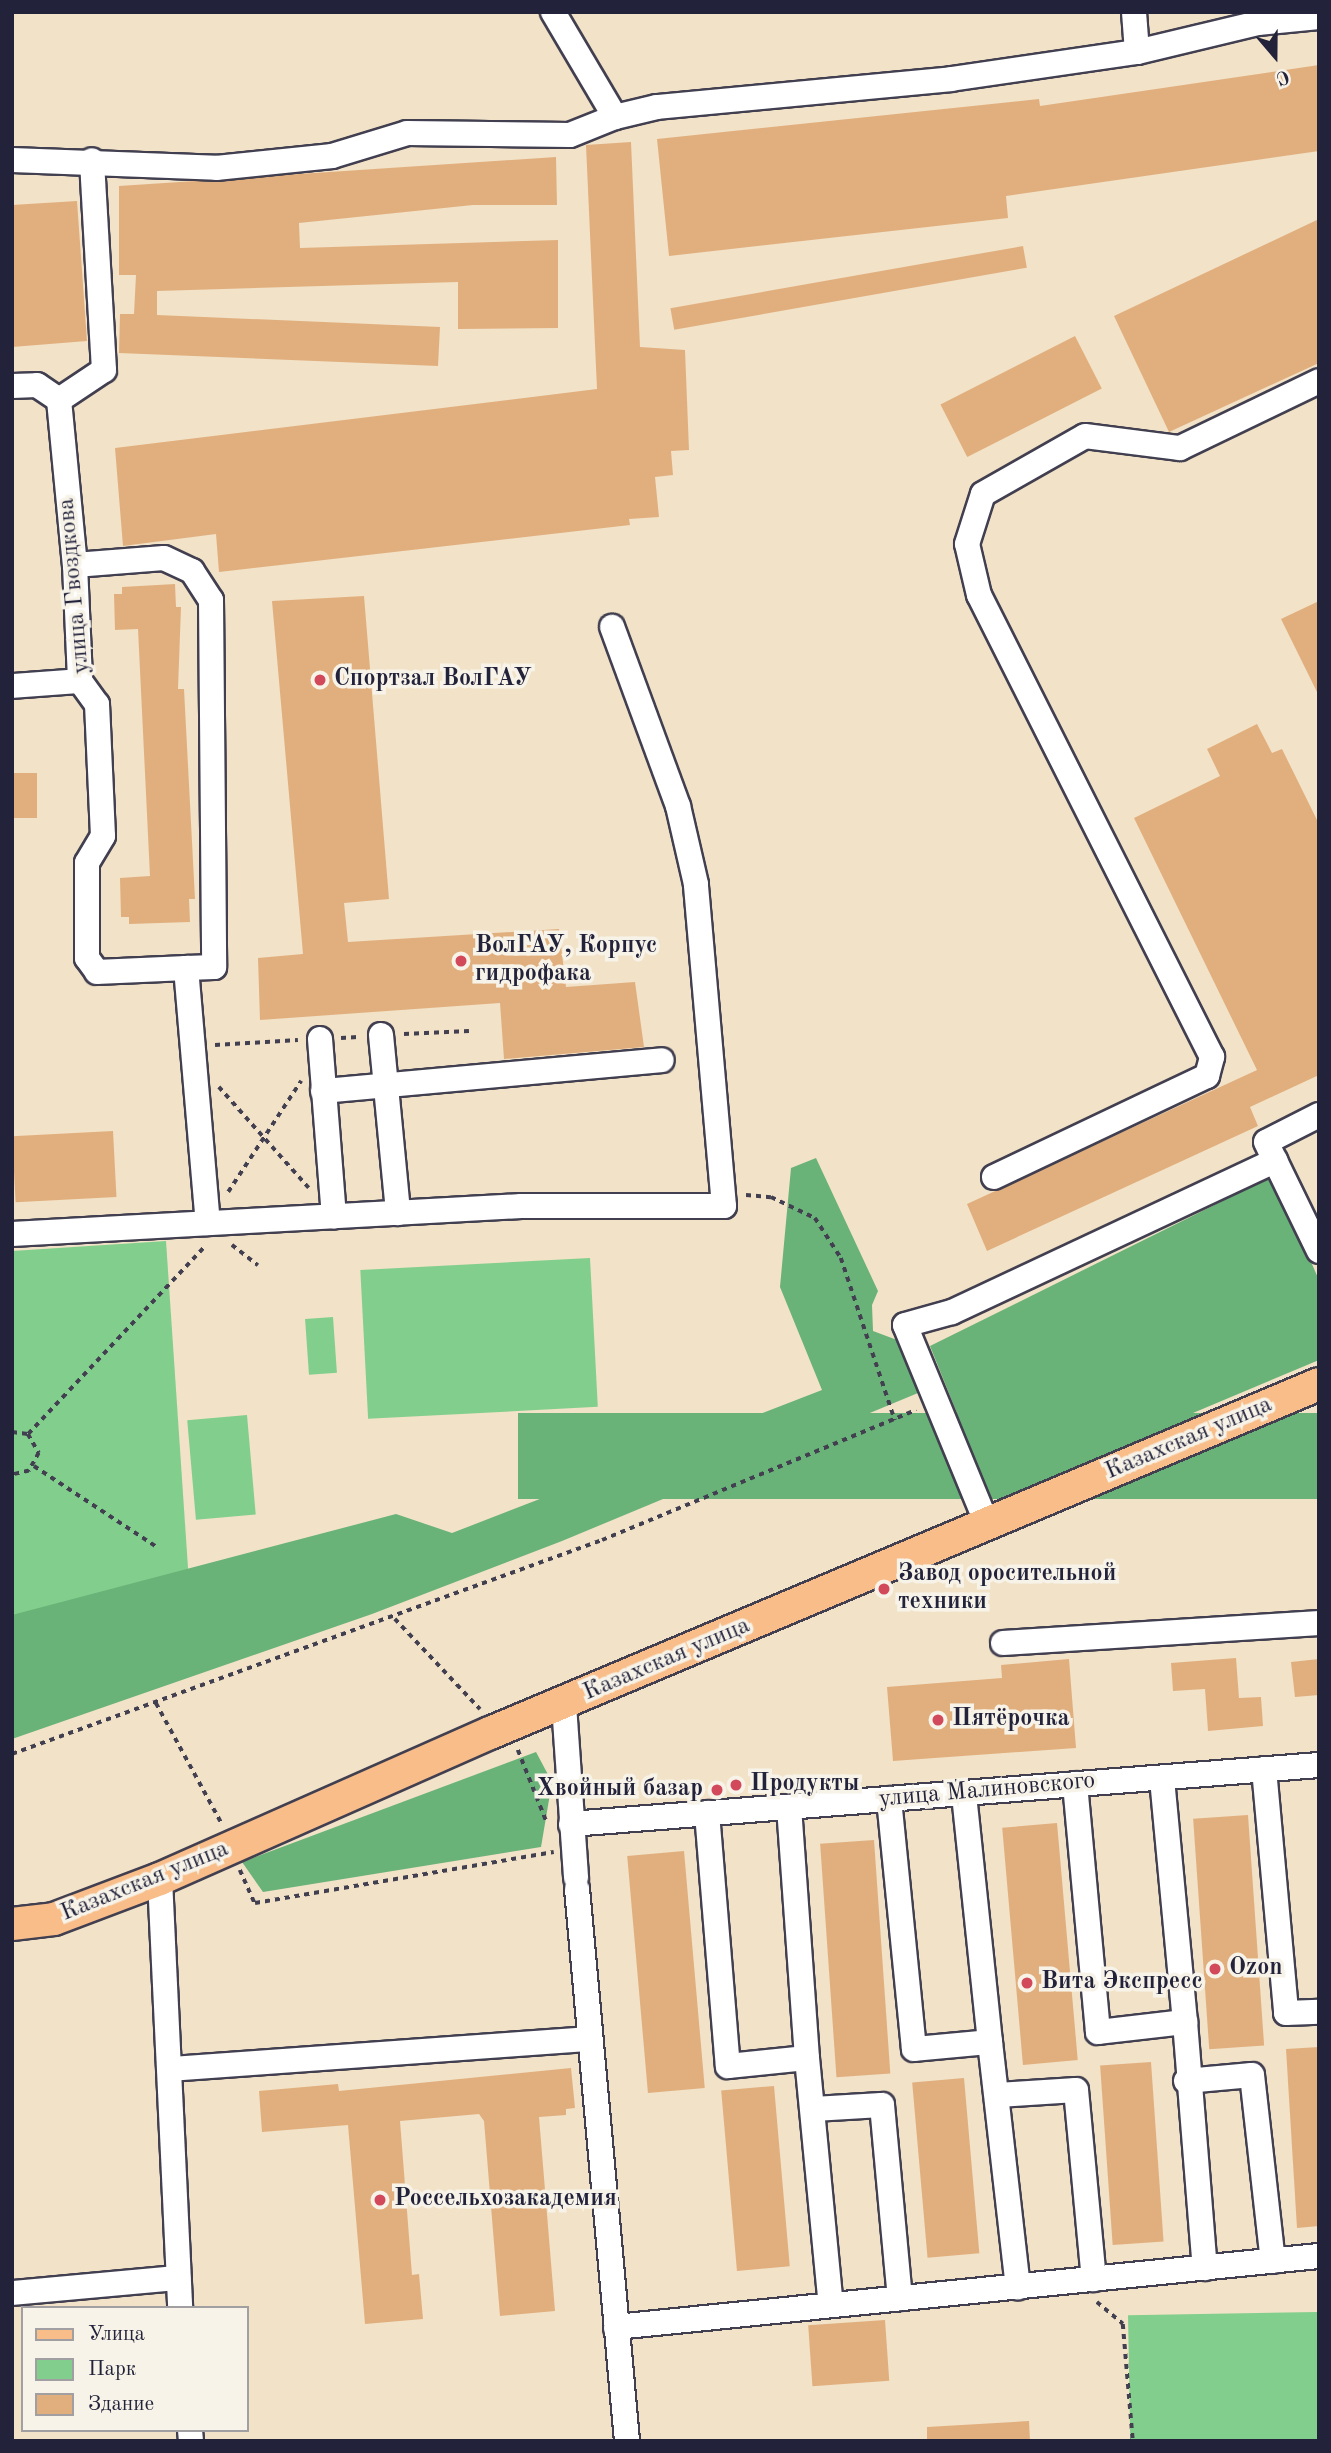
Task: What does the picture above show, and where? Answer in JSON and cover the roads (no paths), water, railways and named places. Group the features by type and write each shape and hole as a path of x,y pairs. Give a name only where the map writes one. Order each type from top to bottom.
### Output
{"main road":[{"name":"Казахская улица","path":"12,1924 54,1919 160,1879 1319,1384"}],"street":[{"path":"553,12 615,117"},
{"path":"1134,12 1137,51"},
{"path":"12,160 92,160 216,168 332,156 407,133 570,135 615,117 657,107 951,79 1137,51 1258,23 1319,17"},
{"path":"12,386 37,385 59,400 104,370 92,160"},
{"path":"994,1177 1207,1076 1212,1057 979,595 967,544 983,494 1085,436 1180,449 1319,381"},
{"name":"улица Гвоздкова","path":"59,400 75,565 80,681 97,704 103,836 87,863 87,958 97,972 186,968"},
{"path":"75,565 164,558 192,571 211,600 214,967 186,968 211,1230"},
{"path":"12,1234 211,1230 334,1216 521,1206 724,1200 696,884 678,806 612,627"},
{"path":"12,686 80,681"},
{"path":"381,1035 398,1213"},
{"path":"320,1045 334,1216"},
{"path":"323,1091 662,1060"},
{"path":"1319,1115 1266,1142 1319,1251"},
{"path":"987,1524 905,1325 952,1312 1275,1161"},
{"path":"1003,1643 1319,1623"},
{"path":"564,1705 589,2039 627,2441"},
{"name":"улица Малиновского","path":"572,1824 1319,1765"},
{"path":"1264,1769 1286,2013 1319,2012"},
{"path":"1162,1778 1185,2022 1186,2081 1205,2268"},
{"path":"1075,1784 1098,2032 1185,2022"},
{"path":"964,1793 1018,2287"},
{"path":"889,1799 914,2049 990,2042"},
{"path":"789,1807 807,2058 831,2305"},
{"path":"707,1814 728,2066 807,2058"},
{"path":"160,1879 180,2306"},
{"path":"170,2069 589,2039"},
{"path":"1186,2081 1252,2076 1273,2261"},
{"path":"998,2095 1076,2090 1091,2279"},
{"path":"813,2109 882,2105 900,2298"},
{"path":"616,2327 1319,2256"},
{"path":"12,2293 178,2278"}],"place":[{"name":"Спортзал ВолГАУ","path":"320,680"},
{"name":"ВолГАУ, Корпус гидрофака","path":"461,961"},
{"name":"Завод оросительной техники","path":"884,1589"},
{"name":"Пятёрочка","path":"938,1720"},
{"name":"Продукты","path":"736,1785"},
{"name":"Хвойный базар","path":"717,1790"},
{"name":"Ozon","path":"1215,1969"},
{"name":"Вита Экспресс","path":"1027,1983"},
{"name":"Россельхозакадемия","path":"380,2200"}]}
